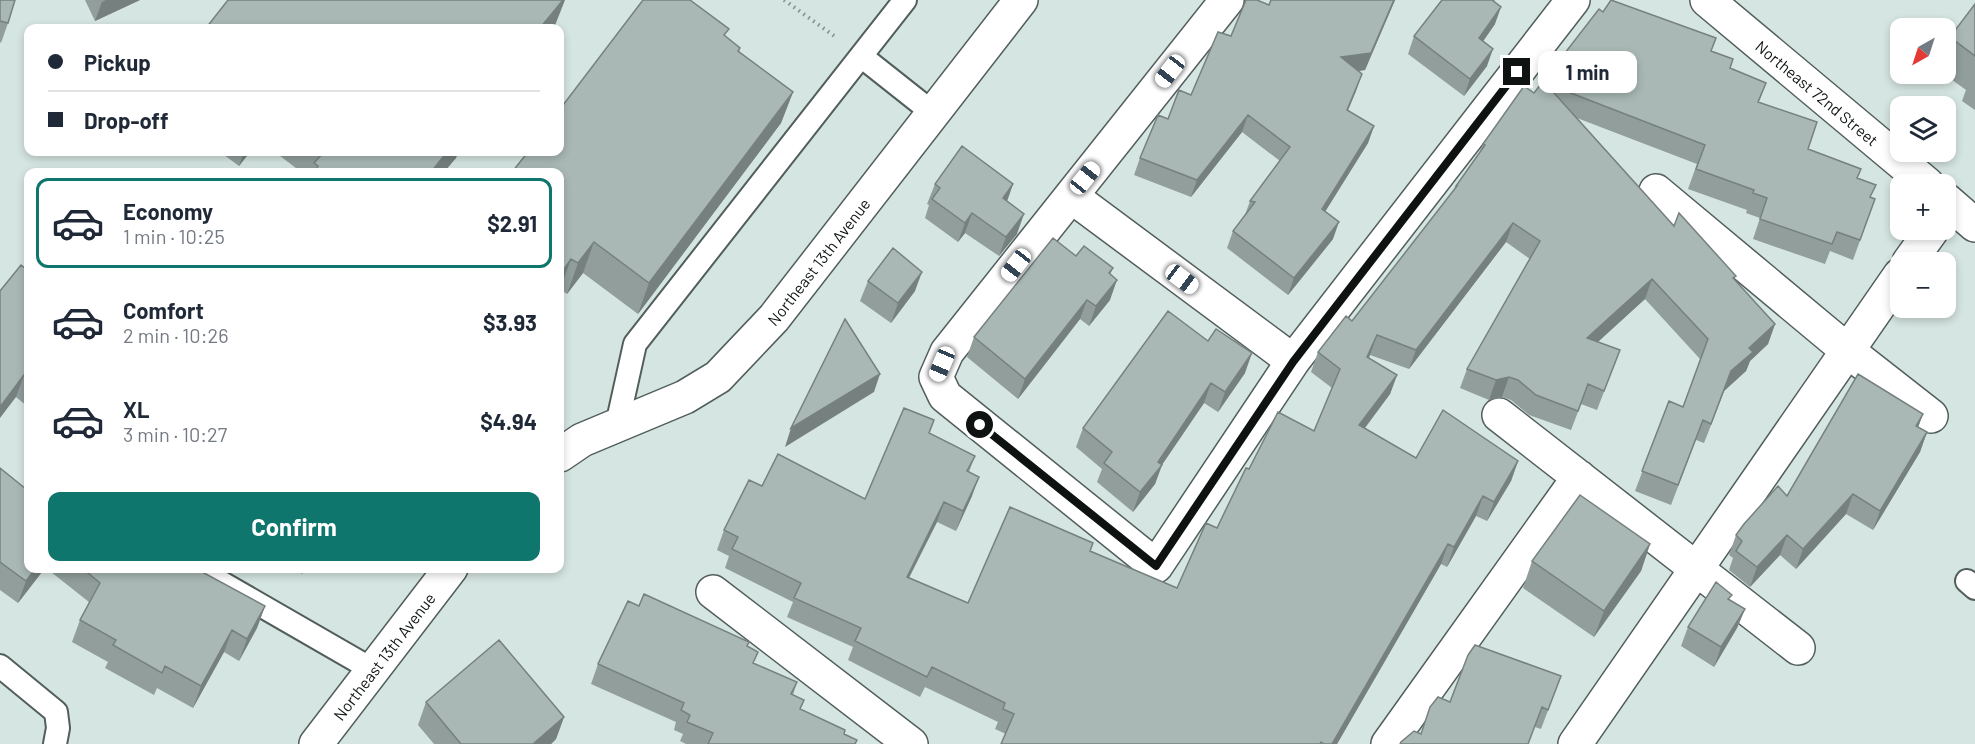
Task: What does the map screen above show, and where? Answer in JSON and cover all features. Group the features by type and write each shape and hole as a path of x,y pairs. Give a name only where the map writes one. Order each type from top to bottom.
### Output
{"street":[{"name":"Northeast 13th Avenue","path":"564,451 582,440 685,397 718,377 774,318 1021,0"},
{"path":"1227,0 947,352 936,377 945,396 1156,566 1293,362 1573,0"},
{"name":"Northeast 72nd Street","path":"1707,0 1904,174"},
{"path":"1656,191 1848,351 1931,416"},
{"path":"1071,196 1293,362"},
{"name":"Northeast 72nd Street","path":"1956,215 1975,225"},
{"path":"1575,744 1890,290"},
{"path":"1499,415 1798,648"},
{"path":"1388,744 1579,477"},
{"name":"Northeast 13th Avenue","path":"316,744 447,573"},
{"path":"713,592 911,744"}],"lane":[{"path":"617,425 635,344 905,0"},
{"path":"861,57 933,113"},
{"path":"205,573 373,670"},
{"path":"0,666 56,712 58,728 55,744"}],"path":[{"path":"784,0 861,57"}],"building":[{"path":"0,0 15,0 8,23 0,21"},
{"path":"228,0 563,0 543,24 209,24"},
{"path":"643,0 690,0 729,29 724,35 740,48 738,51 793,92 649,283 594,242 578,263 571,259 564,269 564,168 515,168 525,156 564,156 564,104"},
{"path":"1246,0 1257,0 1269,5 1271,0 1394,0 1371,53 1341,57 1362,74 1347,110 1374,126 1322,209 1339,222 1294,278 1233,231 1255,202 1250,201 1290,147 1248,115 1197,180 1140,158 1158,115 1168,119 1179,90 1191,95 1218,32 1231,36"},
{"path":"1442,0 1492,0 1501,7 1479,38 1493,49 1470,79 1414,36"},
{"path":"1611,0 1716,38 1711,51 1733,59 1730,68 1766,83 1758,102 1817,122 1808,149 1861,169 1857,178 1876,185 1870,197 1875,199 1860,240 1837,232 1832,244 1760,219 1767,198 1753,193 1754,190 1696,169 1705,145 1545,83 1674,226 1679,213 1736,276 1733,278 1775,324 1749,348 1753,352 1731,371 1711,424 1703,420 1678,485 1642,471 1669,401 1683,407 1708,339 1652,279 1587,338 1620,350 1604,391 1588,384 1578,411 1536,395 1518,380 1509,377 1496,380 1467,369 1540,241 1513,223 1416,350 1377,335 1367,357 1397,375 1359,425 1416,458 1443,410 1518,461 1494,502 1483,496 1454,547 1448,544 1332,744 1321,742 1320,744 1001,744 1014,714 1003,709 1005,703 932,667 927,677 855,641 861,628 794,598 801,583 732,549 738,537 724,530 749,480 762,486 778,454 865,499 904,408 934,420 929,433 975,456 967,471 979,477 963,511 944,502 907,577 968,603 1010,507 1093,543 1090,551 1177,588 1206,523 1217,528 1246,468 1249,469 1278,412 1314,431 1340,369 1318,352 1346,316 1352,321 1457,186 1524,86 1534,93 1599,9 1603,12"},
{"path":"1975,4 1975,56 1956,42 1956,29"},
{"path":"962,146 1013,184 1003,198 1024,214 1006,237 972,213 965,223 932,199 940,188 935,184"},
{"path":"320,156 444,156 434,168 317,168 318,166 314,163"},
{"path":"1053,238 1076,256 1084,246 1113,268 1109,273 1117,280 1096,306 1087,300 1025,379 974,337"},
{"path":"893,248 922,272 898,303 868,281"},
{"path":"21,265 24,267 24,375 0,407 0,291"},
{"path":"1168,311 1208,341 1216,329 1252,353 1225,392 1211,383 1158,462 1162,465 1140,492 1104,463 1112,452 1083,428"},
{"path":"845,319 880,374 791,428"},
{"path":"1858,374 1923,414 1916,426 1927,432 1880,511 1853,494 1803,549 1787,535 1757,567 1736,551 1742,541 1736,535 1778,486 1787,496"},
{"path":"0,468 24,487 24,573 32,573 26,581 0,562"},
{"path":"1580,495 1650,544 1604,611 1532,561"},
{"path":"88,573 204,573 265,606 247,639 232,630 201,686 165,666 162,673 113,645 116,640 80,620 100,583"},
{"path":"1716,582 1732,595 1728,599 1745,609 1721,647 1688,627"},
{"path":"644,594 749,642 747,646 758,652 753,663 797,682 791,694 804,700 800,709 845,730 844,734 857,740 855,744 708,744 713,733 687,722 690,715 681,710 684,703 598,664 628,601 639,606"},
{"path":"499,640 564,717 533,744 461,744 426,702"},
{"path":"1475,645 1561,676 1548,710 1542,707 1528,744 1400,744 1414,731 1421,734 1430,707 1438,697 1450,702 1468,655"}],"route":[{"path":"980,425 1156,566 1293,362 1517,72"}]}
